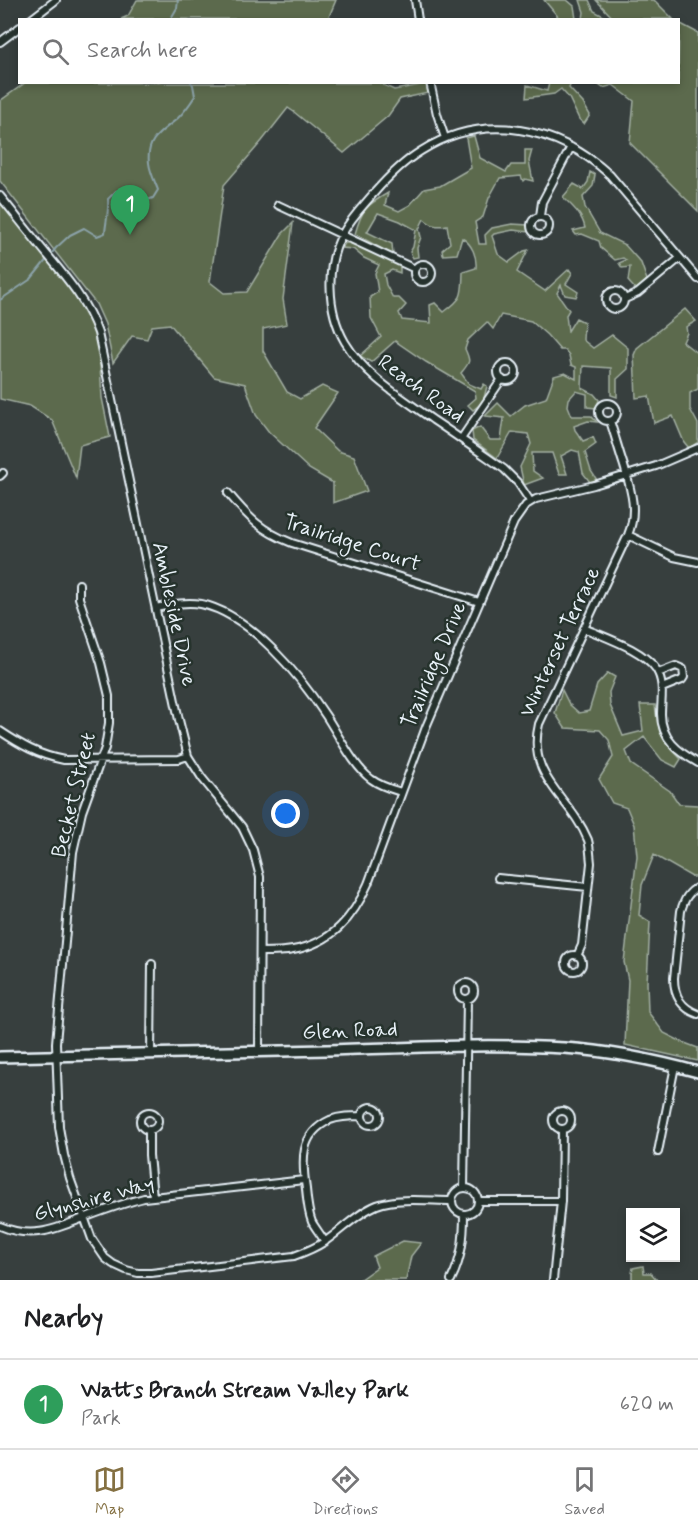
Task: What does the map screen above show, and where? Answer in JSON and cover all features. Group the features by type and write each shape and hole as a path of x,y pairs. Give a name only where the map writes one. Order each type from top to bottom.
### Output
{"main road":[{"name":"Glen Road","path":"0,1057 465,1046 565,1048 620,1055 698,1072"}],"street":[{"path":"33,18 56,0"},
{"path":"415,0 418,18"},
{"path":"0,40 18,28"},
{"path":"430,84 445,138"},
{"name":"Reach Road","path":"530,501 513,476 367,372 344,341 334,315 331,279 342,234 362,207 397,169 421,151 445,138 483,130 512,129 542,135 571,147 597,163 610,175 698,279"},
{"path":"540,216 542,202 571,147"},
{"name":"Ambleside Drive","path":"0,196 87,307 98,333 188,756 202,778 242,827 253,850 260,877 259,1052"},
{"path":"278,205 414,269"},
{"path":"624,299 638,293 680,258"},
{"path":"461,439 502,379"},
{"name":"Winterset Terrace","path":"578,956 582,945 591,863 590,850 588,840 579,823 543,772 537,754 536,737 539,724 628,535 632,522 634,508 631,488 610,421"},
{"path":"530,501 627,475 670,461 698,448"},
{"name":"Trailridge Court","path":"228,493 248,516 274,537 479,602"},
{"name":"Trailridge Drive","path":"260,952 292,951 313,945 335,933 361,902 426,727 514,522 530,501"},
{"path":"628,535 674,557 698,562"},
{"name":"Becket Street","path":"79,584 79,598 101,663 109,696 109,723 105,748 82,812 73,852 56,1043 61,1136 70,1178 98,1250 113,1264 138,1272 158,1272 294,1256 325,1242 375,1206 394,1201 451,1201"},
{"path":"156,608 181,603 200,604 223,611 239,621 272,648 300,679 362,771 382,786 401,792"},
{"path":"584,628 641,655 650,662 658,673 662,688 661,714 665,734 680,752 698,763"},
{"path":"658,673 676,666 683,669 682,680 662,688"},
{"path":"0,731 22,746 64,760 179,759 188,756"},
{"path":"498,878 588,887"},
{"path":"698,886 689,894 681,911 674,987 680,1002 686,1009 698,1014"},
{"path":"151,1054 152,964"},
{"path":"465,1188 466,999"},
{"path":"658,1152 675,1066"},
{"path":"325,1242 310,1216 304,1180 305,1146 312,1133 329,1120 362,1116"},
{"path":"149,1130 153,1197"},
{"path":"553,1280 561,1201 562,1130"},
{"name":"Glynshire Way","path":"0,1226 18,1233 42,1233 130,1202 153,1197 304,1180"},
{"path":"465,1188 474,1192 478,1201 473,1210 464,1214 455,1210 451,1201 455,1192 465,1188"},
{"path":"478,1201 561,1201"},
{"path":"452,1280 463,1248 464,1214"}],"green space":[{"path":"137,0 336,0 328,18 123,18 128,16"},
{"path":"544,0 567,0 574,6 576,18 559,18"},
{"path":"580,0 589,0 594,11 607,18 583,18 584,12"},
{"path":"596,0 654,0 672,18 613,18"},
{"path":"680,24 698,33 698,211 630,143 634,101 613,85 603,88 597,84 680,84"},
{"path":"24,84 381,84 394,90 426,84 428,93 400,99 388,116 344,153 288,108 224,185 210,282 224,293 247,292 282,234 293,223 283,299 287,324 263,329 263,351 287,392 300,399 322,386 338,393 314,428 338,451 354,456 367,491 333,503 333,483 309,469 269,432 256,415 245,384 214,377 170,324 152,326 147,339 132,336 113,363 105,324 96,304 0,181 0,101"},
{"path":"549,84 571,84 569,88 583,103 590,115 584,124 561,89 554,94 526,98 527,85 547,91"},
{"path":"474,136 480,158 506,172 511,165 525,165 525,150 532,150 529,161 533,181 525,179 523,181 521,176 500,178 489,198 483,217 475,222 479,244 486,244 485,235 492,228 512,224 528,225 529,232 513,230 494,234 492,236 498,254 509,262 528,250 517,272 545,291 569,269 572,273 566,284 578,292 576,297 565,295 561,285 557,293 569,310 566,315 568,331 576,318 584,322 583,340 593,348 612,335 628,348 628,369 617,379 617,397 611,395 611,368 583,366 582,388 594,394 599,400 596,408 587,407 587,394 576,391 569,399 568,406 572,416 591,416 597,422 588,421 574,426 583,441 593,437 596,444 585,452 591,471 597,480 590,482 583,473 579,452 572,450 561,456 567,474 559,474 552,453 532,453 533,471 543,478 524,485 520,467 531,444 528,434 512,432 497,458 473,440 472,431 480,427 490,440 501,440 504,418 485,416 498,403 511,416 525,405 546,398 554,376 565,373 576,379 576,367 571,365 569,355 565,350 560,350 531,321 501,315 493,329 487,322 468,340 465,349 469,362 461,373 469,384 481,389 484,384 487,386 483,402 473,410 468,405 476,398 475,391 395,341 371,362 360,356 381,337 371,318 370,297 378,292 375,273 379,265 364,258 353,249 342,248 345,243 353,243 400,266 400,273 392,270 384,274 386,285 393,298 399,298 406,305 399,313 402,320 431,323 430,305 435,303 444,312 451,307 461,295 463,272 476,268 476,264 471,247 462,238 457,254 443,255 442,250 450,243 447,225 435,225 424,219 419,229 421,237 417,248 418,257 413,258 410,252 416,230 400,221 378,213 367,232 392,244 393,255 355,234 366,209 388,193 385,205 399,211 410,205 424,189 440,186 471,168 466,138"},
{"path":"590,172 595,175 593,186 583,197 585,207 600,233 625,245 641,263 647,280 636,290 628,281 630,267 622,268 619,263 626,260 623,258 615,260 601,248 599,241 582,234 576,235 573,231 585,228 584,223 577,211 563,197 574,184 583,189 588,182"},
{"path":"0,196 64,276 98,333 102,398 110,437 80,445 76,478 52,420 30,406 0,399"},
{"path":"685,309 696,321 686,327 687,333 683,342 698,354 698,389 690,393 690,409 698,424 698,442 689,448 673,416 654,423 649,396 636,398 634,355 637,348"},
{"path":"608,673 615,677 609,692 610,705 623,736 643,731 640,705 655,705 662,735 681,759 676,767 662,760 644,737 626,751 631,764 670,791 679,804 698,805 698,877 692,877 654,855 642,885 639,915 650,922 648,1012 664,1033 698,1048 698,1061 625,1045 628,980 624,962 637,856 634,825 627,808 612,803 599,779 613,757 609,740 600,730 565,728 555,713 562,690 569,704 579,713 589,711 597,685"},
{"path":"403,1241 421,1243 411,1256 406,1280 359,1280 377,1267 373,1256"},
{"path":"643,1266 644,1273 651,1273 657,1280 632,1280 633,1268"}],"waterway":[{"path":"171,18 177,8 178,0"},
{"path":"0,300 31,279 56,248 70,235 84,228 97,236 105,233 108,199 116,191 131,193 145,201 153,198 158,190 151,173 150,147 156,136 181,115 195,96 192,84"}],"place":[{"name":"Watts Branch Stream Valley Park","path":"130,235"}]}
